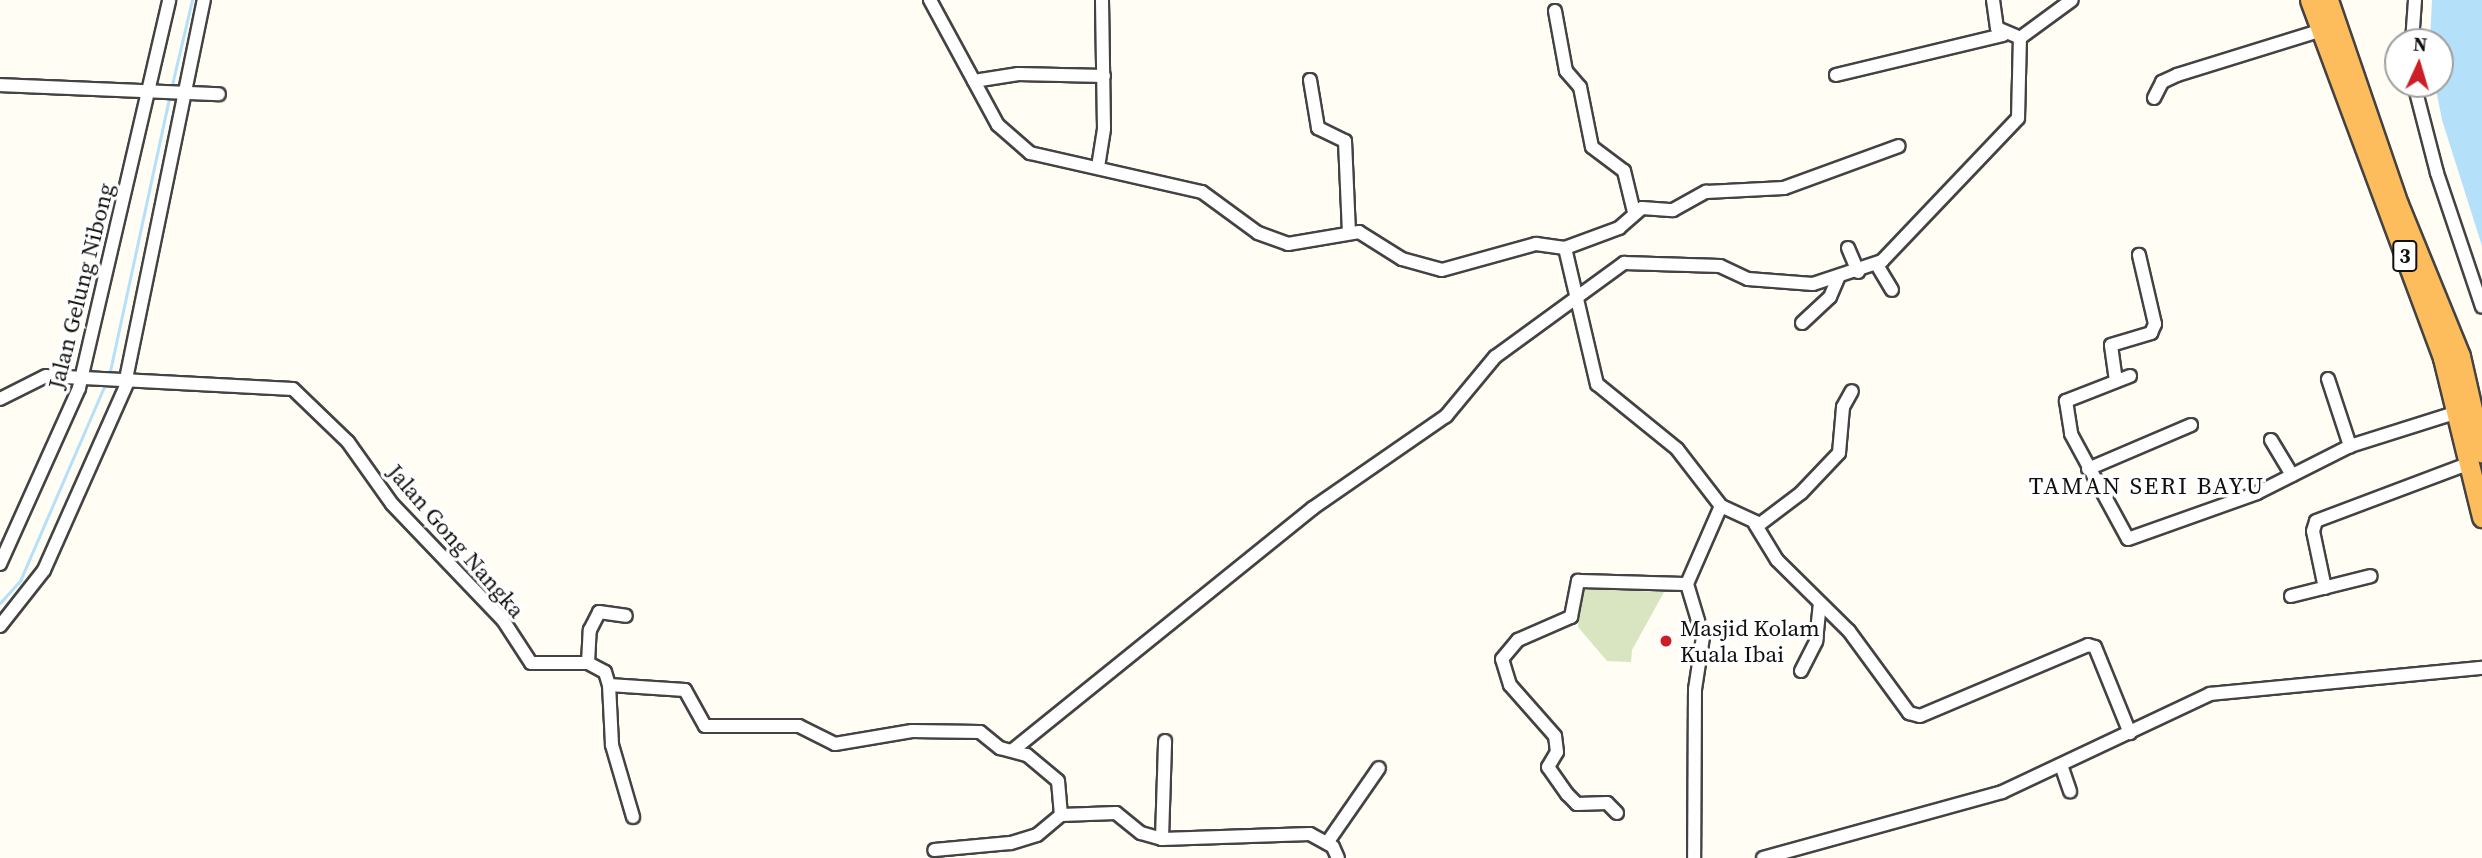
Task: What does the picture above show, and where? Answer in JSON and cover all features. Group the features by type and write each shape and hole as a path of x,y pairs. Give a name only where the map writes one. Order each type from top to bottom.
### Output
{"highway":[{"name":"3","path":"2310,0 2428,313 2458,412 2476,458"},
{"name":"3","path":"2328,0 2398,204 2460,356 2482,517"}],"street":[{"name":"Jalan Gelung Nibong","path":"0,564 88,375 154,89 169,0"},
{"path":"0,626 44,570 125,379 188,93 204,0"},
{"path":"930,0 998,125 1016,145 1054,161 1098,167 1202,192 1278,242 1313,244 1349,233 1367,234 1402,259 1442,270 1536,244 1565,248 1619,228 1634,212 1676,209 1706,192 1776,190 1899,146"},
{"path":"1098,167 1104,76 1102,0"},
{"path":"1993,0 2003,34"},
{"path":"1836,75 2003,34 2020,38 2073,0"},
{"path":"2413,28 2415,0"},
{"path":"1555,11 1566,71 1580,88 1592,147 1624,171 1634,212"},
{"path":"2154,98 2162,82 2177,75 2322,30"},
{"path":"1013,750 1313,508 1446,416 1495,358 1633,260 1720,266 1752,279 1813,284 1877,265 2015,123 2021,107 2020,38"},
{"path":"974,81 1018,74 1104,76"},
{"path":"1310,80 1318,128 1345,141 1349,233"},
{"path":"0,85 154,89 219,94"},
{"path":"2418,98 2437,173 2482,307"},
{"path":"1565,248 1600,389 1676,449 1721,506 1755,524 1777,560 1820,603 1914,715 2088,645 2095,647 2130,733"},
{"path":"1848,248 1858,272"},
{"path":"2116,381 2111,345 2151,333 2155,324 2140,255"},
{"path":"1877,265 1892,290"},
{"path":"1802,323 1830,297 1838,278"},
{"name":"Jalan Gong Nangka","path":"0,399 46,376 88,375 293,389 348,442 392,504 503,620 526,660 538,666 588,663"},
{"path":"2130,376 2066,401 2071,434 2127,539 2292,475 2350,446 2458,412"},
{"path":"2328,379 2350,446"},
{"path":"1755,524 1794,499 1835,459 1842,442 1843,405 1852,391"},
{"path":"2088,468 2191,425"},
{"path":"2271,440 2292,475"},
{"path":"2325,588 2313,531 2316,521 2476,458"},
{"path":"1694,858 1695,705 1703,637 1687,584 1721,506"},
{"path":"2291,596 2371,576"},
{"path":"1617,813 1607,803 1577,804 1567,794 1548,767 1557,752 1556,736 1510,685 1502,659 1518,640 1571,617 1578,581 1687,584"},
{"path":"1801,671 1816,641 1820,603"},
{"path":"626,616 599,612 590,629 588,663 605,672 612,744 633,817"},
{"path":"1763,858 1796,854 2002,792 2216,693 2482,668"},
{"path":"608,685 685,690 705,726 799,726 835,744 912,731 976,731 1000,748 1013,750 1057,778 1067,814"},
{"path":"1162,839 1165,741"},
{"path":"2061,765 2070,791"},
{"path":"1327,843 1379,768"},
{"path":"934,850 1010,843 1037,835 1067,814 1116,813 1141,833 1162,839 1293,832 1327,843 1338,858"}],"green space":[{"path":"1581,589 1664,592 1632,650 1631,662 1607,661 1578,627"}],"water":[{"path":"2432,0 2482,0 2482,246 2442,120 2438,98 2454,98 2454,28 2431,28"}],"waterway":[{"path":"171,89 192,0"},
{"path":"109,376 170,95"},
{"path":"0,603 20,581 106,382"}],"place":[{"name":"Masjid Kolam Kuala Ibai","path":"1666,641"}],"district":[{"name":"TAMAN SERI BAYU","path":"2147,486"}]}
